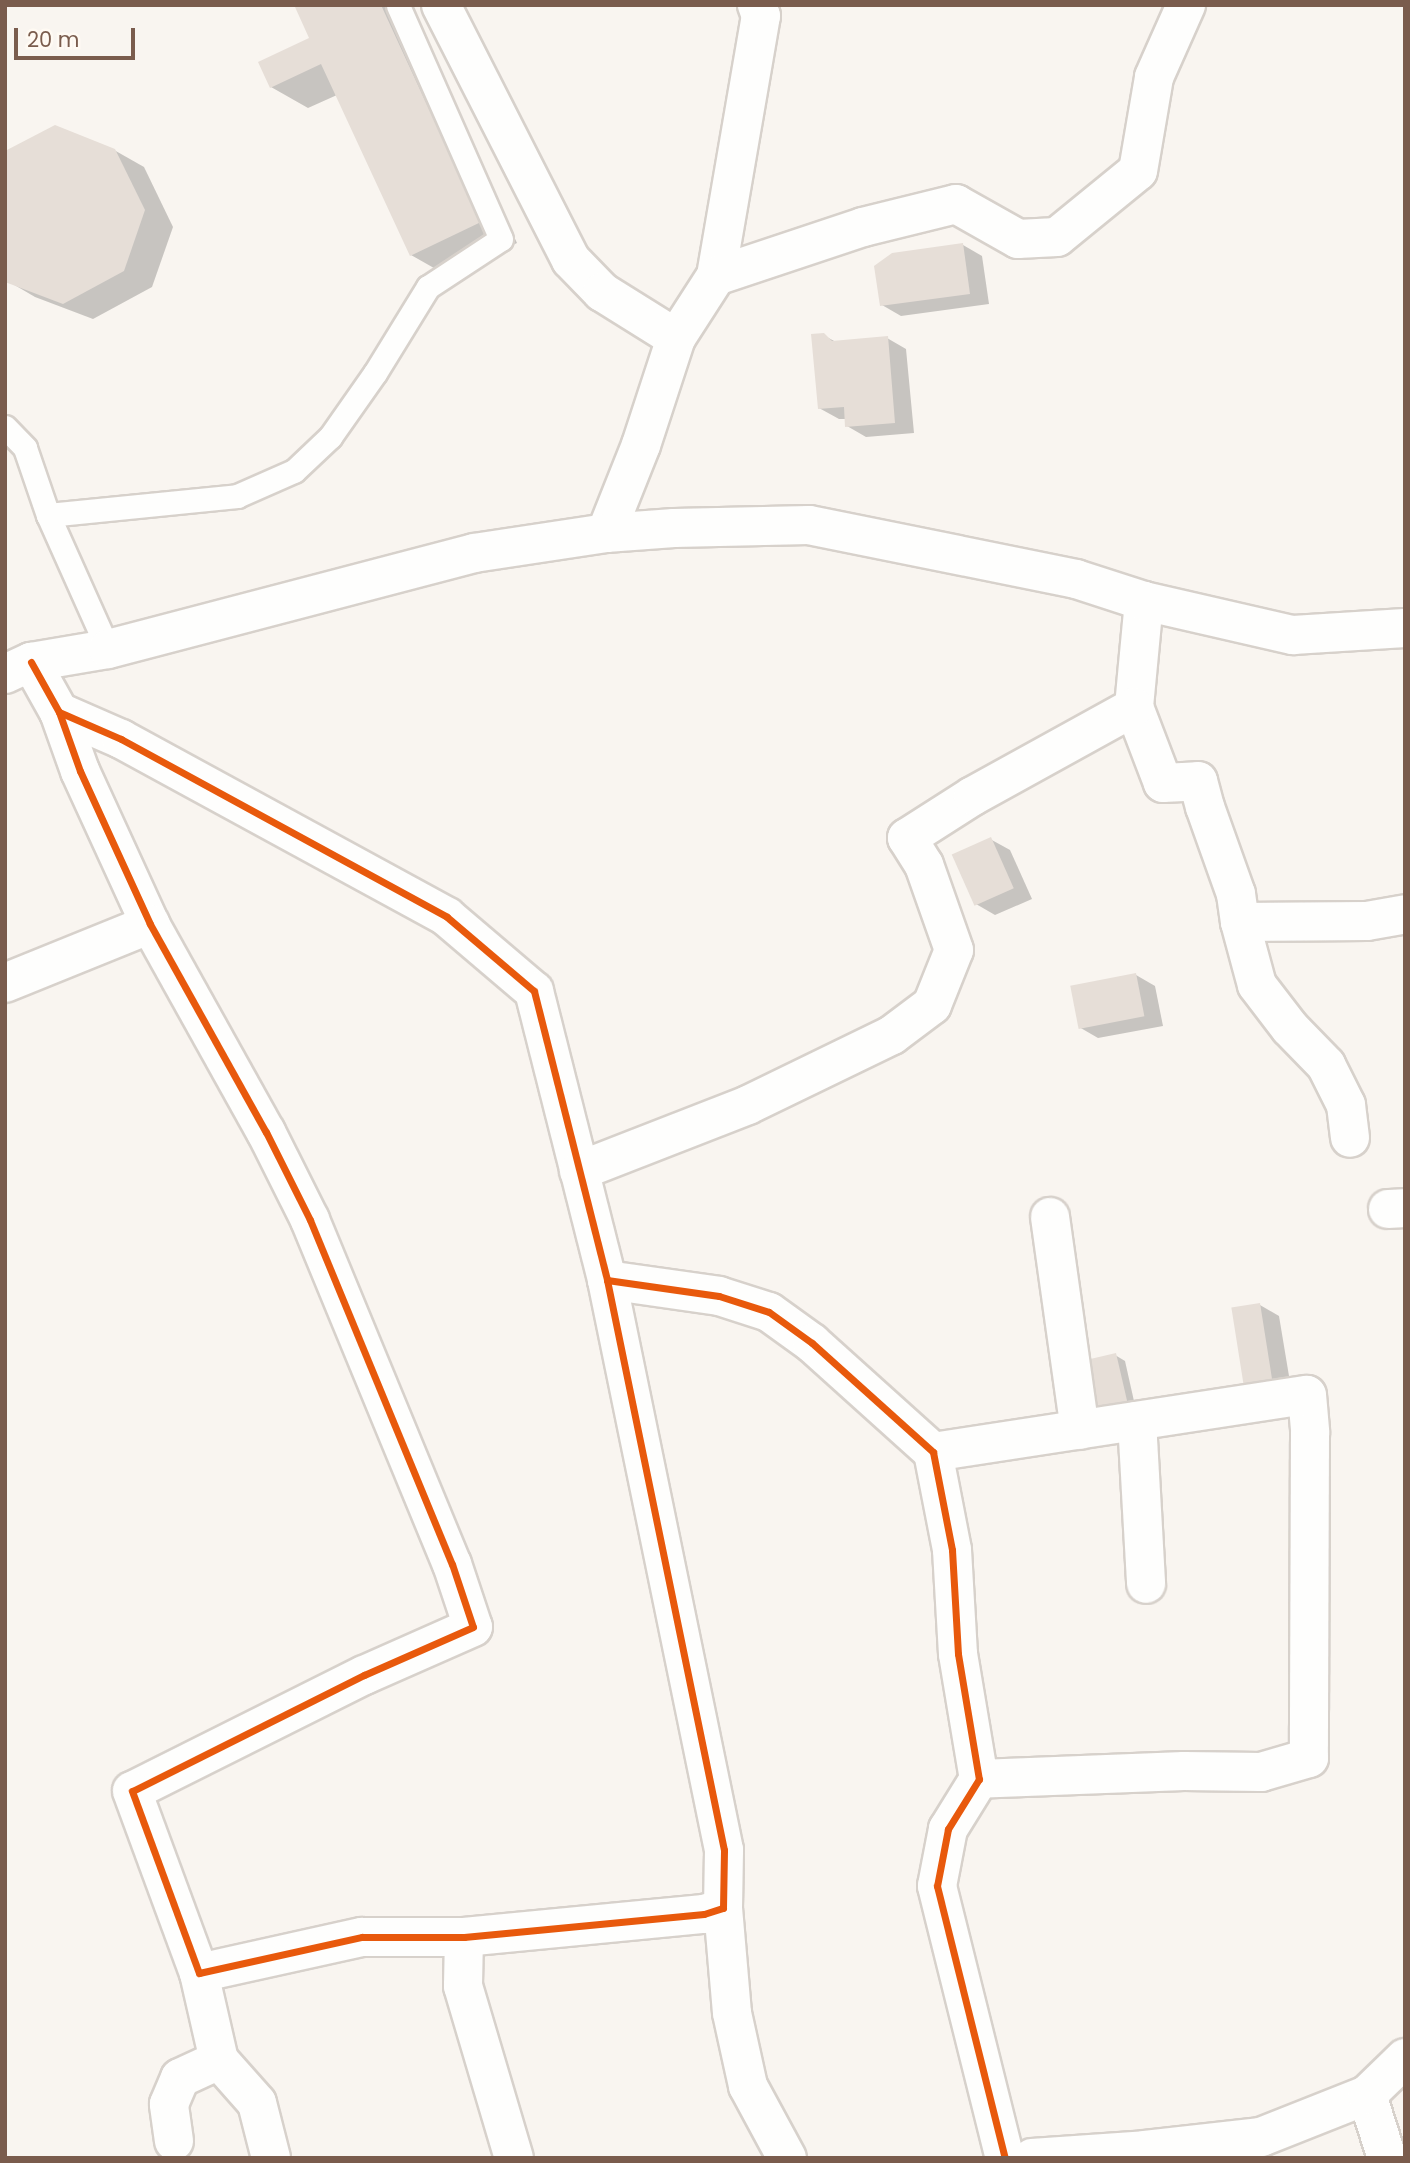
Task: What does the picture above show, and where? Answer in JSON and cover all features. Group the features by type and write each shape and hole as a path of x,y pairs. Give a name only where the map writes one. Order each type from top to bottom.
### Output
{"street":[{"path":"441,5 570,260 602,292 676,338"},
{"path":"606,533 641,445 676,338 716,276 761,16 757,5"},
{"path":"716,276 863,227 956,204 1018,239 1057,237 1138,171 1154,76 1186,5"},
{"path":"18,668 108,649 474,553 606,533 674,528 809,525 1062,576 1144,601 1293,635 1405,628"},
{"path":"1144,601 1134,707 1163,783 1198,781 1236,894 1240,922 1257,985 1290,1028 1326,1065 1346,1105 1350,1138"},
{"path":"18,668 59,712 80,771 150,923 266,1132 310,1220 452,1563 473,1627 364,1675 132,1791 199,1973 219,2060 257,2103 271,2158"},
{"path":"579,1171 748,1105 892,1035 932,1004 954,950 925,865 907,838 973,796 1134,707"},
{"path":"59,712 121,739 447,917 534,990 607,1280 724,1850 723,1908 732,2013 748,2086 786,2158"},
{"path":"1240,922 1367,921 1405,915"},
{"path":"5,983 150,923"},
{"path":"1051,1217 1080,1430"},
{"path":"607,1280 719,1296 769,1312 812,1343 933,1452 952,1550 958,1654 979,1779 948,1829 937,1886 1005,2158"},
{"path":"933,1452 1307,1395 1311,1433 1309,1758 1261,1772 1184,1771 979,1779"},
{"path":"1137,1421 1146,1584"},
{"path":"199,1973 362,1937 464,1937 704,1914 723,1908"},
{"path":"464,1937 463,1986 514,2158"},
{"path":"1032,2158 1145,2150 1261,2137 1367,2095 1405,2058"},
{"path":"174,2140 169,2104 180,2078 219,2060"},
{"path":"1367,2095 1387,2158"}],"lane":[{"path":"48,515 237,496 294,471 330,437 375,373 428,287 501,239 398,5"},
{"path":"5,427 25,448 48,515 108,649"}],"building":[{"path":"381,5 481,222 410,256 321,64 270,88 258,62 309,38 295,7"},
{"path":"55,125 115,149 145,210 124,271 63,304 5,282 5,151"},
{"path":"963,243 970,294 880,306 874,266 892,253"},
{"path":"824,333 832,341 888,336 895,423 845,427 844,407 818,409 811,334"},
{"path":"991,837 1014,888 974,906 952,854"},
{"path":"1136,973 1144,1016 1079,1029 1070,986"},
{"path":"1260,1303 1274,1389 1245,1393 1231,1308"},
{"path":"1116,1353 1128,1406 1095,1413 1083,1361"}],"cycle path":[{"path":"31,662 59,712 121,739 447,917 534,991 607,1280 719,1296 769,1312 812,1343 933,1452 952,1550 958,1654 979,1779 948,1829 937,1886 1005,2158"},
{"path":"59,712 80,771 150,924 266,1132 310,1220 452,1564 473,1627 364,1675 132,1791 199,1973 362,1937 464,1937 704,1914 723,1908 724,1850 607,1280"}]}
